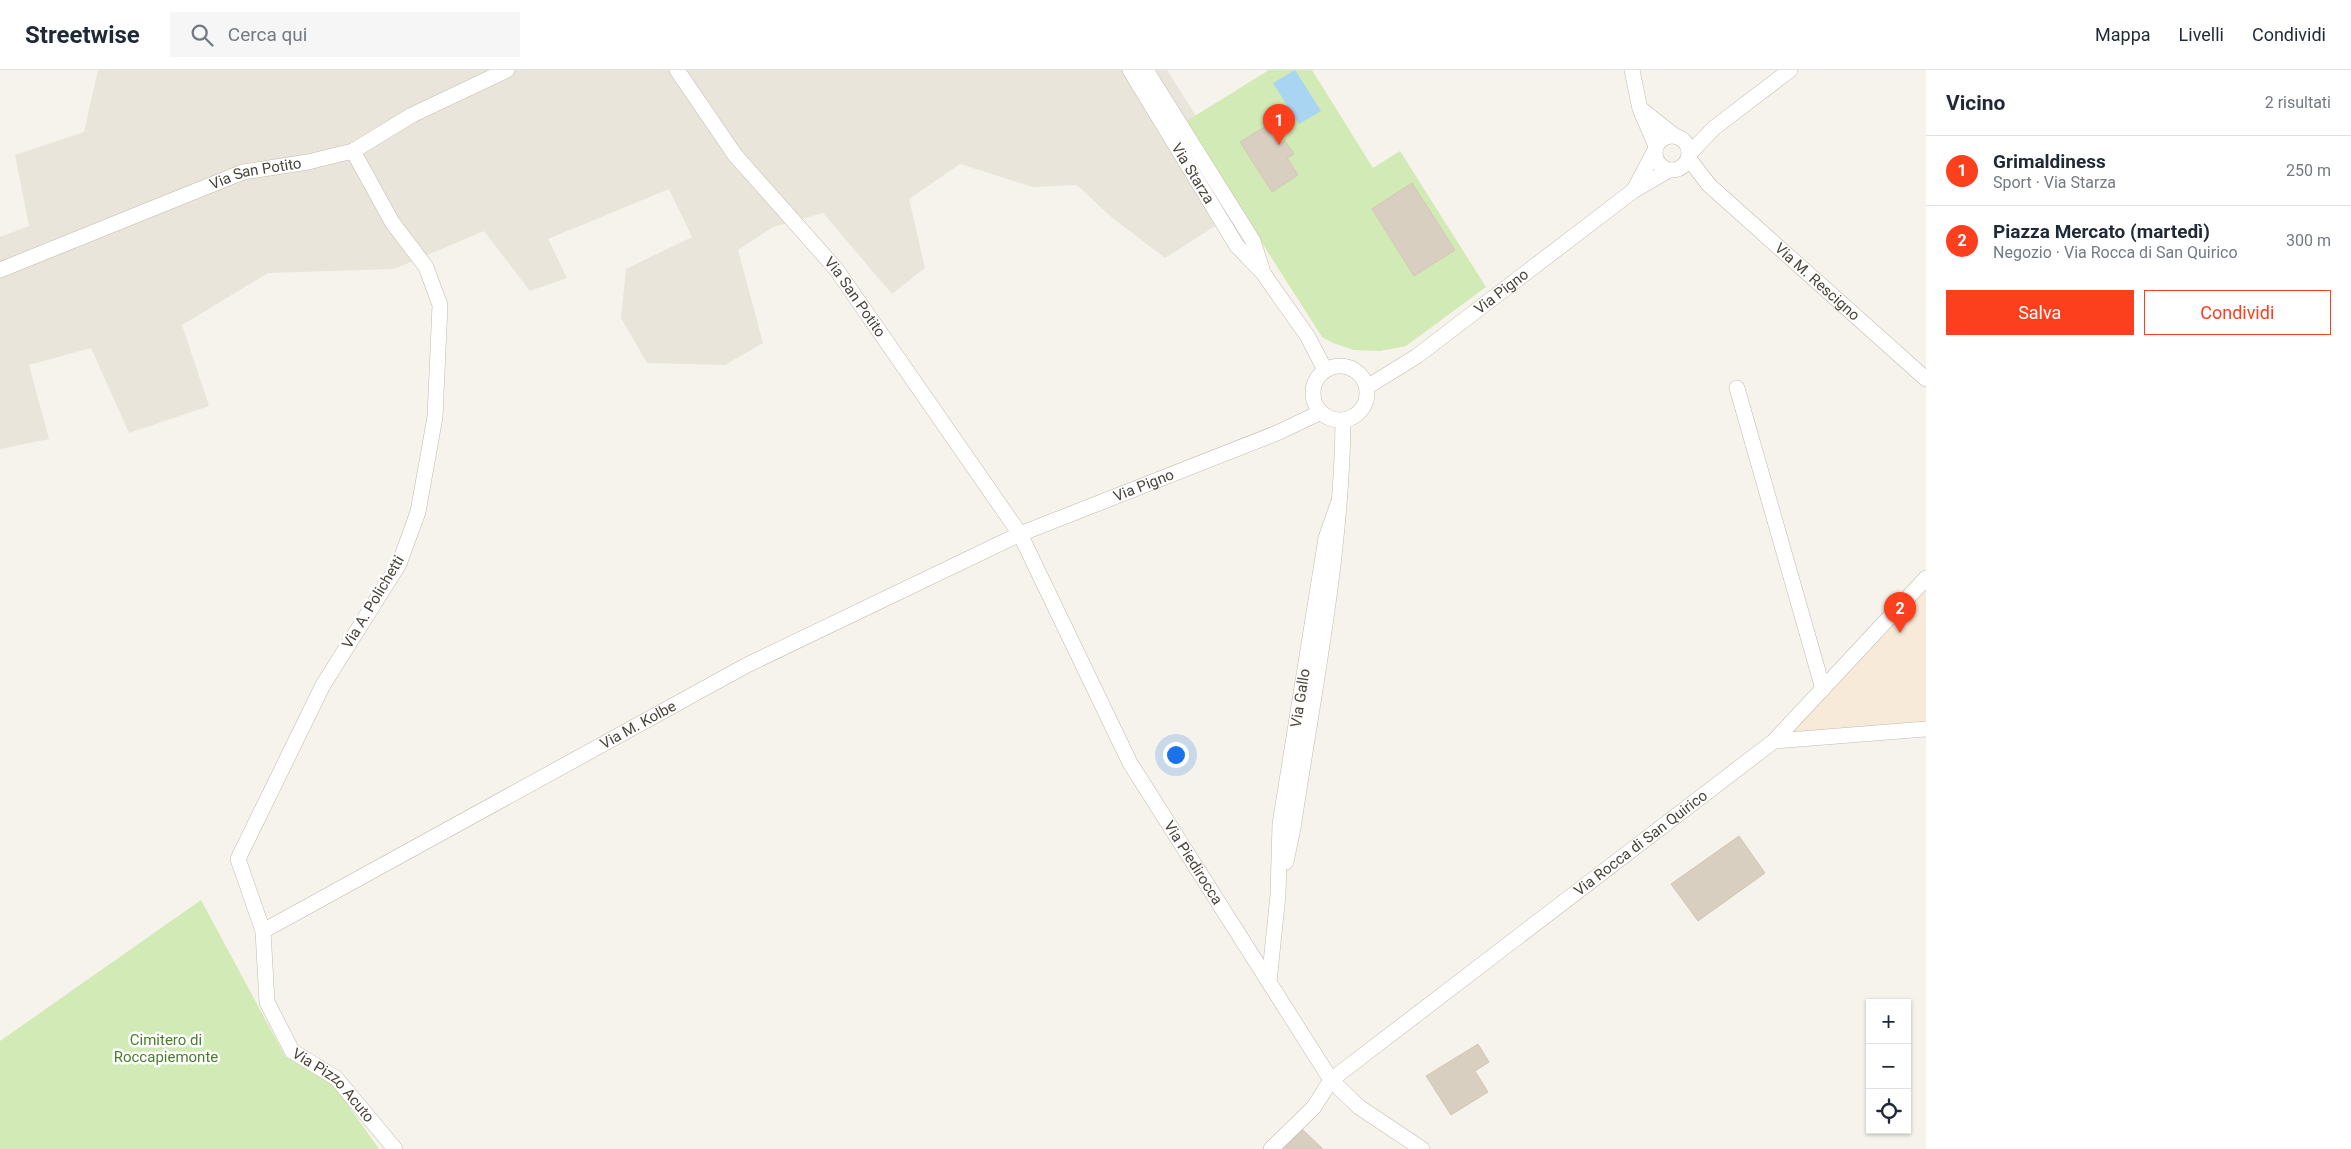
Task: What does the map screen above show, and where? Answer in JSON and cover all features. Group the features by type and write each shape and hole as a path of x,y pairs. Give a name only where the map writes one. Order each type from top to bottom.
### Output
{"street":[{"name":"Via San Potito","path":"0,270 243,172 308,162 353,151 412,115 507,70"},
{"name":"Via San Potito","path":"677,70 735,155 836,269 1020,534"},
{"name":"Via Starza","path":"1130,70 1237,246 1263,273 1308,337 1325,370"},
{"name":"Via Starza","path":"1146,70 1252,241 1263,273"},
{"path":"1632,70 1640,109 1655,149 1655,159 1660,166 1672,170 1685,164 1689,156 1714,128 1790,70"},
{"path":"1640,109 1688,145 1689,156"},
{"path":"1655,149 1666,136 1678,137 1714,128"},
{"name":"Via Pigno","path":"1633,191 1655,149"},
{"name":"Via A. Polichetti","path":"263,931 238,859 322,685 399,564 418,512 435,417 440,305 426,267 392,222 353,151"},
{"name":"Via M. Rescigno","path":"1689,156 1709,185 1926,379"},
{"name":"Via Pigno","path":"1367,388 1417,356 1633,191 1672,170"},
{"name":"Via M. Rescigno","path":"1672,170 1709,185"},
{"path":"1335,366 1346,366 1357,372 1364,379 1367,388 1364,405 1353,416 1343,420 1328,417 1321,412 1313,394 1314,385 1325,370 1335,366"},
{"path":"1737,388 1823,689"},
{"name":"Via Pigno","path":"1020,534 1276,434 1321,412"},
{"name":"Via Gallo","path":"1269,982 1278,895 1293,828 1336,539 1343,420"},
{"name":"Via M. Kolbe","path":"263,931 747,665 1020,534"},
{"name":"Via Piedirocca","path":"1020,534 1130,763 1331,1080 1359,1107 1422,1149"},
{"name":"Via Rocca di San Quirico","path":"1331,1080 1774,741 1926,578"},
{"path":"1774,741 1926,729"},
{"name":"Via Pizzo Acuto","path":"263,931 267,1002 292,1052 336,1078 395,1149"},
{"path":"1271,1149 1314,1107 1331,1080"}],"shaded area":[{"path":"98,70 1167,70 1251,203 1165,258 1110,216 1077,185 1033,187 960,164 909,199 925,268 892,294 823,213 773,227 738,250 763,343 725,365 647,363 621,318 626,269 692,237 669,189 548,239 567,278 530,291 484,231 394,269 268,273 182,325 209,406 129,433 91,348 29,365 49,439 0,449 0,237 29,226 15,155 84,132"},
{"path":"1926,578 1926,729 1774,741"}],"green space":[{"path":"1269,70 1312,70 1373,168 1400,151 1486,287 1406,346 1380,351 1354,350 1322,337 1185,122"},
{"name":"Cimitero di Roccapiemonte","path":"201,900 285,1056 333,1084 379,1149 0,1149 0,1041"}],"water":[{"path":"1295,70 1321,111 1299,124 1273,83"}],"building":[{"path":"1266,126 1278,145 1285,141 1294,154 1287,158 1298,175 1272,192 1240,142"},
{"path":"1412,183 1455,250 1414,276 1372,209"},
{"path":"1739,836 1765,873 1698,921 1671,884"},
{"path":"1478,1044 1489,1062 1475,1071 1488,1092 1451,1115 1426,1076"},
{"path":"1302,1129 1323,1149 1283,1149"}],"place":[{"name":"Grimaldiness","path":"1279,145"},
{"name":"Piazza Mercato (martedì)","path":"1900,633"}]}
